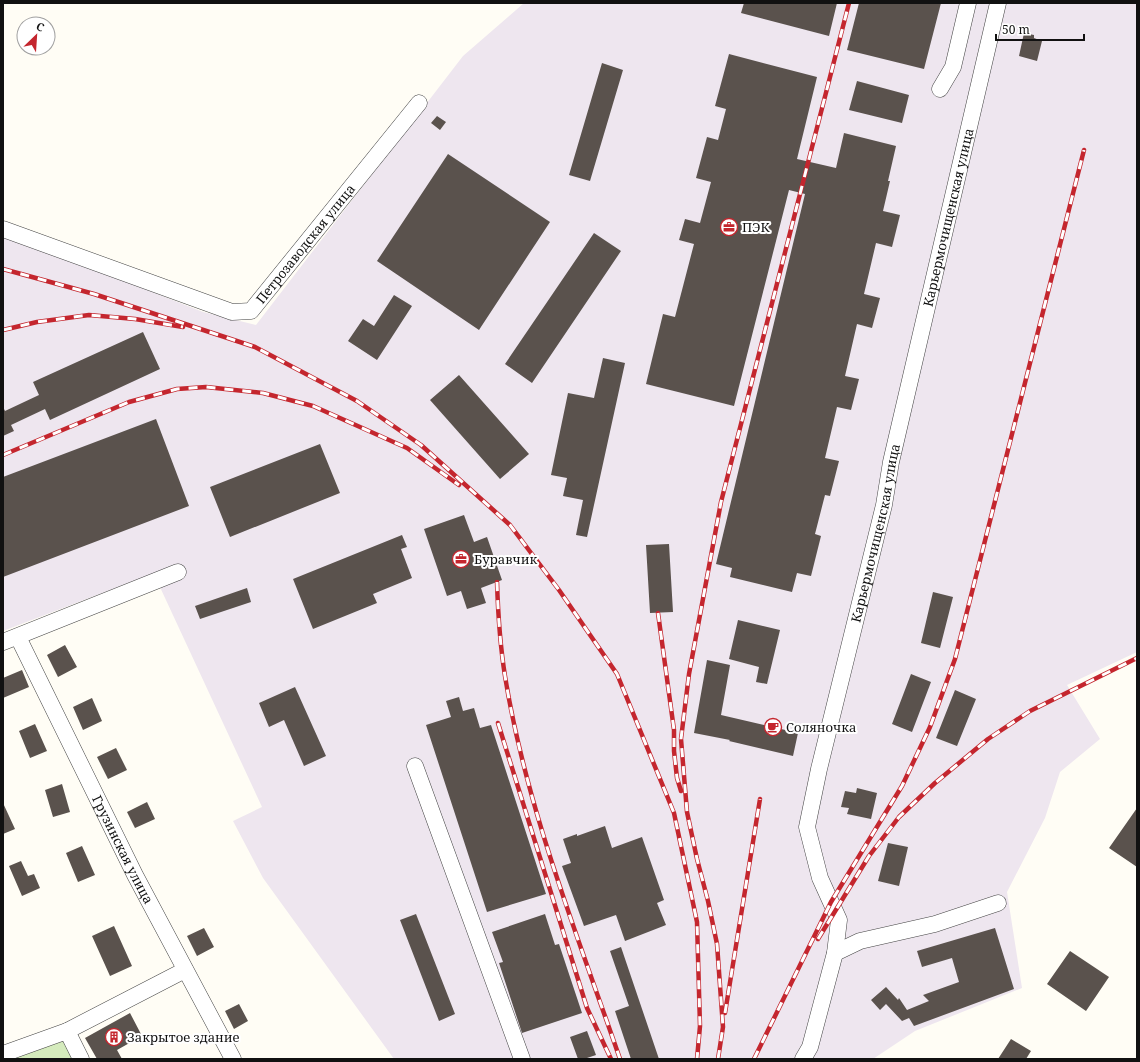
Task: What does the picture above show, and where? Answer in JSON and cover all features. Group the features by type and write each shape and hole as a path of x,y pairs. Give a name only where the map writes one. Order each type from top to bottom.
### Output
{"street":[{"path":"940,89 953,67 968,3"},
{"name":"Карьермочищенская улица","path":"803,1059 810,1047 836,954 839,920 820,878 808,827 820,769 884,505 891,462 998,3"},
{"name":"Петрозаводская улица","path":"3,229 232,312 251,311 419,103"},
{"path":"3,642 178,572"},
{"name":"Грузинская улица","path":"18,636 135,876 233,1059"},
{"path":"415,766 522,1059"},
{"path":"836,954 860,941 934,924 998,903"},
{"path":"3,1054 67,1031 185,970"},
{"path":"67,1031 81,1059"}],"shaded area":[{"path":"524,3 1137,3 1137,652 1067,685 1100,739 1060,772 1045,818 1007,892 1022,988 915,1031 873,1059 394,1059 263,878 233,821 262,807 159,585 152,574 3,631 3,233 203,312 256,325 463,56"}],"green space":[{"path":"71,1033 84,1059 10,1059"}],"building":[{"path":"744,3 837,3 829,36 741,13"},
{"path":"859,3 941,3 924,69 847,50"},
{"path":"1024,33 1034,35 1034,38 1042,41 1037,61 1019,56"},
{"path":"729,54 817,77 797,159 836,168 844,133 896,146 883,211 900,215 892,247 876,243 864,294 880,298 872,328 857,324 845,376 859,379 851,410 837,407 825,458 839,461 830,496 825,495 815,534 821,536 811,576 797,573 792,592 730,577 732,568 716,564 805,194 789,190 734,406 646,384 663,314 675,317 694,244 679,240 685,219 700,223 711,182 696,178 707,137 718,140 726,109 715,106"},
{"path":"602,63 623,70 590,181 569,175"},
{"path":"857,81 909,95 902,123 849,110"},
{"path":"437,116 446,122 440,130 431,123"},
{"path":"448,154 550,222 479,330 377,261"},
{"path":"594,233 621,251 532,383 505,364"},
{"path":"394,295 412,306 377,360 348,341 363,319 374,326"},
{"path":"143,332 160,369 50,420 45,409 11,425 14,431 3,436 3,407 5,411 39,395 33,382"},
{"path":"603,358 625,363 587,537 576,535 583,500 563,496 567,478 551,475 568,393 594,398"},
{"path":"459,375 529,454 500,479 430,400"},
{"path":"156,419 189,506 3,577 3,477"},
{"path":"320,444 340,493 230,537 210,487"},
{"path":"464,515 474,542 487,537 502,580 481,588 486,603 467,609 461,591 447,596 424,529"},
{"path":"402,535 407,547 401,549 412,578 373,594 377,603 313,629 293,579"},
{"path":"669,544 673,612 650,613 646,545"},
{"path":"247,588 251,602 200,619 195,606"},
{"path":"933,592 953,597 940,648 921,643"},
{"path":"738,620 780,630 767,684 756,682 759,667 729,659"},
{"path":"65,645 77,667 58,677 47,655"},
{"path":"707,660 730,665 721,715 798,733 793,756 729,741 730,740 694,733"},
{"path":"22,670 29,687 3,698 3,678"},
{"path":"911,674 931,682 912,732 892,724"},
{"path":"295,687 326,756 304,766 284,720 269,727 259,703"},
{"path":"955,690 976,699 957,746 936,738"},
{"path":"459,697 463,711 474,708 480,728 491,725 546,894 487,912 426,725 451,717 446,701"},
{"path":"92,698 102,721 83,730 73,707"},
{"path":"35,724 47,751 30,758 19,731"},
{"path":"116,748 127,770 108,779 97,757"},
{"path":"62,784 70,812 53,817 45,790"},
{"path":"857,788 877,793 871,819 847,814 849,808 841,807 845,791 856,793"},
{"path":"147,802 155,819 135,828 127,812"},
{"path":"3,803 15,829 3,834"},
{"path":"1137,808 1137,867 1109,848"},
{"path":"605,826 612,848 642,837 664,900 657,903 666,925 625,941 616,915 584,926 562,866 571,863 563,839 577,834 577,836"},
{"path":"888,843 908,847 899,886 878,881"},
{"path":"82,846 95,875 78,882 66,853"},
{"path":"21,861 28,876 34,874 40,888 22,896 9,866"},
{"path":"416,914 455,1014 439,1021 400,920"},
{"path":"545,914 555,945 559,944 582,1013 522,1033 499,963 503,962 492,932"},
{"path":"114,926 132,966 110,976 92,936"},
{"path":"204,928 214,947 197,956 187,936"},
{"path":"995,928 1014,989 914,1026 909,1018 902,1021 886,1004 880,1010 871,1000 886,987 898,1000 899,998 907,1010 929,1001 923,995 959,982 952,958 922,967 917,951"},
{"path":"621,947 659,1059 631,1059 615,1011 629,1006 610,951"},
{"path":"1070,951 1109,977 1086,1011 1047,984"},
{"path":"239,1004 248,1021 234,1029 225,1011"},
{"name":"Закрытое здание","path":"130,1013 142,1036 117,1050 122,1059 97,1059 85,1038"},
{"path":"587,1031 596,1055 584,1059 578,1059 570,1037"},
{"path":"1011,1039 1031,1051 1026,1059 998,1059"}],"railway":[{"path":"718,1059 723,1027 717,944 687,812 681,739 689,674 721,502 849,3"},
{"path":"754,1059 831,902 902,786 930,727 955,659 1084,150"},
{"path":"3,269 94,294 255,347 357,401 421,445 510,525 559,590 617,674 674,813 697,922 700,1026 697,1059"},
{"path":"3,330 37,322 89,315 135,319 183,327"},
{"path":"3,455 129,402 177,389 206,387 263,393 313,406 407,448 459,485"},
{"path":"497,582 505,676 514,725 526,774 554,870 620,1059"},
{"path":"658,613 674,730 674,751 677,778 681,791"},
{"path":"818,939 869,856 899,817 935,783 988,739 1030,711 1137,658"},
{"path":"498,723 587,1008 611,1059"},
{"path":"725,1013 760,799"}],"place":[{"name":"ПЭК","path":"729,227"},
{"name":"Буравчик","path":"461,559"},
{"name":"Соляночка","path":"773,727"},
{"name":"Закрытое здание","path":"114,1037"}]}
